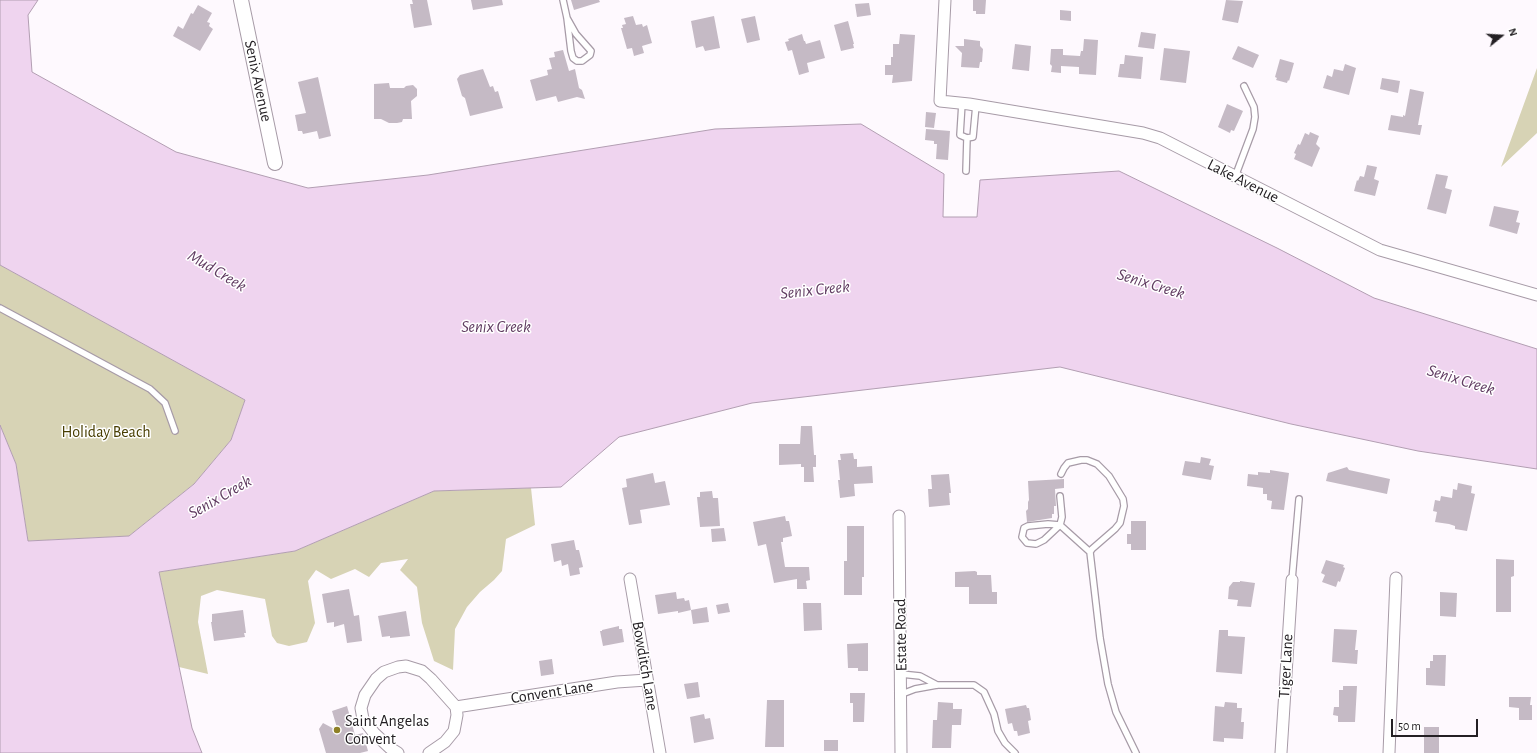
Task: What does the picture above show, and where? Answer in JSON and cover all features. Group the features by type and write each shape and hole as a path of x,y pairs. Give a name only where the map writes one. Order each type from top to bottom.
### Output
{"street":[{"name":"Senix Avenue","path":"241,0 275,163"},
{"name":"Lake Avenue","path":"944,0 940,101 976,105 1143,133 1160,138 1380,250 1537,295"},
{"name":"Estate Road","path":"899,516 902,694 901,753"},
{"path":"1390,753 1396,578"},
{"name":"Bowditch Lane","path":"630,579 660,753"},
{"name":"Tiger Lane","path":"1281,753 1292,580"},
{"path":"398,753 390,748 374,733 363,719 361,708 365,695 376,679 384,672 406,666 422,671 431,679 456,708 457,715 454,731 445,742 429,753"},
{"name":"Convent Lane","path":"456,708 618,682 647,680"}],"lane":[{"path":"563,0 573,58 577,61 582,61 590,55 591,51 576,34 567,18"},
{"path":"1235,177 1253,129 1255,117 1254,107 1244,86"},
{"path":"962,103 960,136 967,138 973,137 976,105"},
{"path":"966,171 967,138"},
{"path":"0,308 150,389 165,403 175,431"},
{"path":"1061,474 1068,463 1087,460 1097,464 1109,476 1123,499 1124,506 1120,523 1090,552"},
{"path":"1060,496 1062,517 1060,525 1044,540 1036,544 1027,543 1022,537 1024,528 1028,526 1048,524 1060,525 1090,552 1100,638 1108,684 1116,712 1136,753"},
{"path":"1292,580 1299,499"},
{"path":"901,674 920,676 937,685"},
{"path":"902,694 915,689 937,685 974,685 980,688 988,699 1001,737 1015,753"}],"green space":[{"path":"1537,68 1537,133 1501,167"},
{"name":"Holiday Beach","path":"0,265 245,400 231,440 194,484 129,536 28,541 16,464 0,425"},
{"path":"531,488 535,525 506,539 502,571 467,607 455,629 453,670 434,661 422,623 417,587 400,570 408,559 381,563 369,577 355,569 331,579 316,570 308,581 315,623 307,642 289,646 277,643 272,636 265,599 217,590 201,596 198,622 208,674 179,667 159,572 295,551 434,491"}],"water":[{"name":"Senix Creek","path":"0,0 38,0 28,15 32,72 176,152 308,188 428,175 715,129 861,124 944,174 943,217 977,217 980,180 1119,171 1277,248 1374,298 1537,349 1537,469 1418,451 1291,424 1060,367 752,403 619,437 561,487 434,491 295,551 159,572 192,728 202,753 0,753 0,425 16,464 28,541 129,536 194,484 231,440 245,400 0,265"}],"building":[{"path":"412,0 427,0 432,25 414,28 410,4 413,4"},
{"path":"471,0 502,0 503,5 473,10"},
{"path":"571,0 599,0 600,2 574,10"},
{"path":"973,0 986,0 985,14 976,14 976,11 973,11"},
{"path":"1226,0 1243,1 1238,23 1222,20"},
{"path":"869,3 871,15 857,17 855,4"},
{"path":"198,5 212,13 207,22 210,23 209,26 213,29 200,51 173,36 178,26 183,29 191,13 193,14"},
{"path":"1060,10 1071,11 1071,21 1060,20"},
{"path":"633,16 636,25 642,24 643,27 647,25 652,43 642,46 644,53 634,56 632,48 627,49 621,28 623,28 622,25 626,24 624,18"},
{"path":"714,16 720,48 705,51 703,46 696,48 691,21"},
{"path":"755,16 760,40 747,43 741,19"},
{"path":"848,21 854,48 841,51 834,25"},
{"path":"1141,32 1156,34 1154,49 1138,47"},
{"path":"802,34 806,44 820,40 825,58 807,63 809,72 799,75 792,50 788,51 785,42 789,41 788,39"},
{"path":"900,34 915,35 912,81 892,83 893,75 885,75 885,65 891,65 891,57 893,57 893,44 899,44"},
{"path":"964,39 980,41 980,46 983,49 982,62 980,62 979,68 961,67 962,53 955,46 964,46"},
{"path":"1084,39 1098,40 1096,75 1079,74 1079,67 1061,66 1061,73 1051,72 1051,49 1063,49 1063,55 1080,56 1081,51 1083,51"},
{"path":"1015,44 1031,46 1029,71 1012,69"},
{"path":"1238,46 1259,55 1253,68 1232,59"},
{"path":"1164,48 1190,51 1186,83 1160,80"},
{"path":"563,50 569,71 575,69 579,88 582,90 585,99 577,97 558,102 556,96 536,101 530,80 548,75 547,70 552,69 549,58 555,57 554,52"},
{"path":"1125,55 1143,57 1141,79 1118,77 1120,64 1124,64"},
{"path":"1280,59 1294,63 1289,81 1288,80 1287,83 1276,80 1277,78 1275,77"},
{"path":"1345,64 1356,68 1349,95 1323,88 1327,75 1332,77 1334,69 1343,71"},
{"path":"483,69 490,87 493,86 495,92 498,91 503,108 470,116 465,98 462,96 457,79 460,75"},
{"path":"318,77 331,136 319,139 317,131 303,134 302,131 298,131 295,115 306,113 298,82"},
{"path":"1382,78 1400,81 1398,93 1380,89"},
{"path":"389,83 390,88 404,88 406,86 413,85 417,89 417,96 411,101 412,119 403,119 402,122 389,123 381,119 374,119 374,84"},
{"path":"1410,89 1424,92 1418,125 1422,125 1420,135 1388,130 1391,115 1405,116"},
{"path":"1227,104 1243,111 1234,131 1231,130 1230,133 1218,127"},
{"path":"926,112 936,113 934,128 925,127"},
{"path":"926,129 950,131 948,160 936,159 937,144 934,144 934,141 925,140"},
{"path":"1310,132 1319,136 1316,144 1320,148 1312,167 1294,159 1296,154 1294,153 1298,144 1300,145 1305,133 1309,135"},
{"path":"1367,165 1377,167 1374,179 1379,181 1375,196 1354,191 1357,180 1358,181 1360,176 1364,177"},
{"path":"1436,174 1448,176 1445,188 1452,190 1446,214 1427,209"},
{"path":"1494,206 1519,211 1516,222 1520,223 1517,234 1489,226"},
{"path":"801,426 812,426 814,455 816,455 816,467 813,467 814,482 804,482 804,467 801,467 801,464 779,465 779,444 800,444"},
{"path":"853,453 854,459 857,459 857,467 872,466 873,483 854,484 855,496 840,498 838,460 841,460 840,454"},
{"path":"1201,457 1211,459 1209,465 1214,466 1211,480 1182,475 1185,461 1200,463"},
{"path":"1347,467 1349,470 1390,479 1387,494 1326,481 1328,473"},
{"path":"1270,470 1289,473 1284,510 1271,509 1272,501 1267,500 1267,494 1263,494 1263,488 1247,486 1248,474 1258,475 1258,472 1270,473"},
{"path":"653,473 655,483 665,481 670,505 640,510 642,523 629,525 622,488 627,487 626,479"},
{"path":"949,474 951,493 949,493 950,505 929,507 928,489 932,489 931,475"},
{"path":"1064,479 1064,488 1055,489 1056,506 1054,506 1054,514 1052,514 1052,518 1027,522 1026,511 1028,509 1029,500 1028,481"},
{"path":"1458,483 1472,486 1471,493 1475,494 1467,531 1455,529 1455,526 1449,524 1435,522 1437,512 1433,511 1435,500 1440,501 1441,496 1452,498 1453,489 1457,490"},
{"path":"712,491 713,498 718,498 720,526 700,527 697,497 700,497 700,492"},
{"path":"785,516 786,521 789,521 792,536 783,538 783,542 781,542 785,567 809,567 810,580 806,581 807,589 797,589 797,579 774,583 766,544 758,546 753,522"},
{"path":"1131,521 1146,521 1146,550 1131,550 1131,544 1127,544 1127,534 1131,534"},
{"path":"847,526 864,526 864,577 862,577 862,595 844,595 844,561 847,561"},
{"path":"724,528 726,541 712,542 711,529"},
{"path":"574,540 576,550 579,550 583,567 579,568 580,574 570,576 568,564 562,566 561,560 554,562 551,544"},
{"path":"1496,559 1514,560 1514,576 1511,577 1511,612 1496,612"},
{"path":"1326,560 1344,565 1343,567 1345,568 1340,582 1338,581 1336,587 1322,582 1325,575 1321,573"},
{"path":"955,572 977,572 977,575 991,575 992,592 997,592 997,604 969,604 969,587 955,587"},
{"path":"1240,581 1255,583 1251,607 1237,606 1238,600 1228,599 1229,587 1233,582"},
{"path":"349,589 354,616 359,615 362,641 347,643 344,624 334,627 334,622 327,623 322,594"},
{"path":"676,592 677,599 684,598 685,601 689,600 691,610 678,613 678,611 658,614 655,595"},
{"path":"1440,592 1457,593 1456,617 1440,616"},
{"path":"728,603 730,612 718,614 716,605"},
{"path":"803,603 821,603 822,630 804,631"},
{"path":"707,607 709,622 693,624 691,610"},
{"path":"243,610 246,633 244,633 245,637 214,641 211,622 212,614"},
{"path":"406,611 410,636 390,638 390,636 382,637 378,616"},
{"path":"619,626 619,629 622,629 624,642 603,646 600,631"},
{"path":"1334,629 1357,630 1355,650 1358,650 1357,664 1332,662"},
{"path":"1219,630 1228,630 1228,636 1245,637 1242,674 1216,672"},
{"path":"868,643 868,671 858,671 858,668 848,668 847,644"},
{"path":"1433,655 1446,655 1445,686 1426,685 1426,668 1430,668 1430,661 1433,661"},
{"path":"552,659 554,674 541,676 539,661"},
{"path":"698,682 700,697 687,699 684,684"},
{"path":"1343,686 1357,686 1355,722 1338,722 1338,716 1333,715 1334,707 1339,707 1339,690 1343,690"},
{"path":"850,693 865,693 864,722 853,722 853,703 850,703"},
{"path":"1509,697 1531,697 1530,705 1532,705 1532,720 1519,720 1519,708 1509,707"},
{"path":"767,700 784,700 784,747 765,747"},
{"path":"938,702 953,703 953,709 962,709 961,725 952,725 951,748 932,748 933,720 937,720"},
{"path":"1225,702 1237,703 1237,708 1242,708 1241,722 1244,722 1243,739 1224,738 1224,742 1213,741 1215,706 1224,707"},
{"path":"1026,705 1027,708 1029,708 1031,720 1028,721 1030,733 1018,736 1017,731 1014,731 1012,723 1008,724 1005,709"},
{"name":"Saint Angelas Convent","path":"347,706 355,735 363,733 368,751 360,753 326,753 319,729 323,723 338,731 332,711"},
{"path":"704,714 705,719 710,718 714,739 694,743 690,717"},
{"path":"1424,727 1439,727 1439,753 1424,753"},
{"path":"824,740 838,740 838,751 824,751"}],"place":[{"name":"Saint Angelas Convent","path":"337,730"}],"water label":[{"name":"Mud Creek","path":"217,271"}]}
